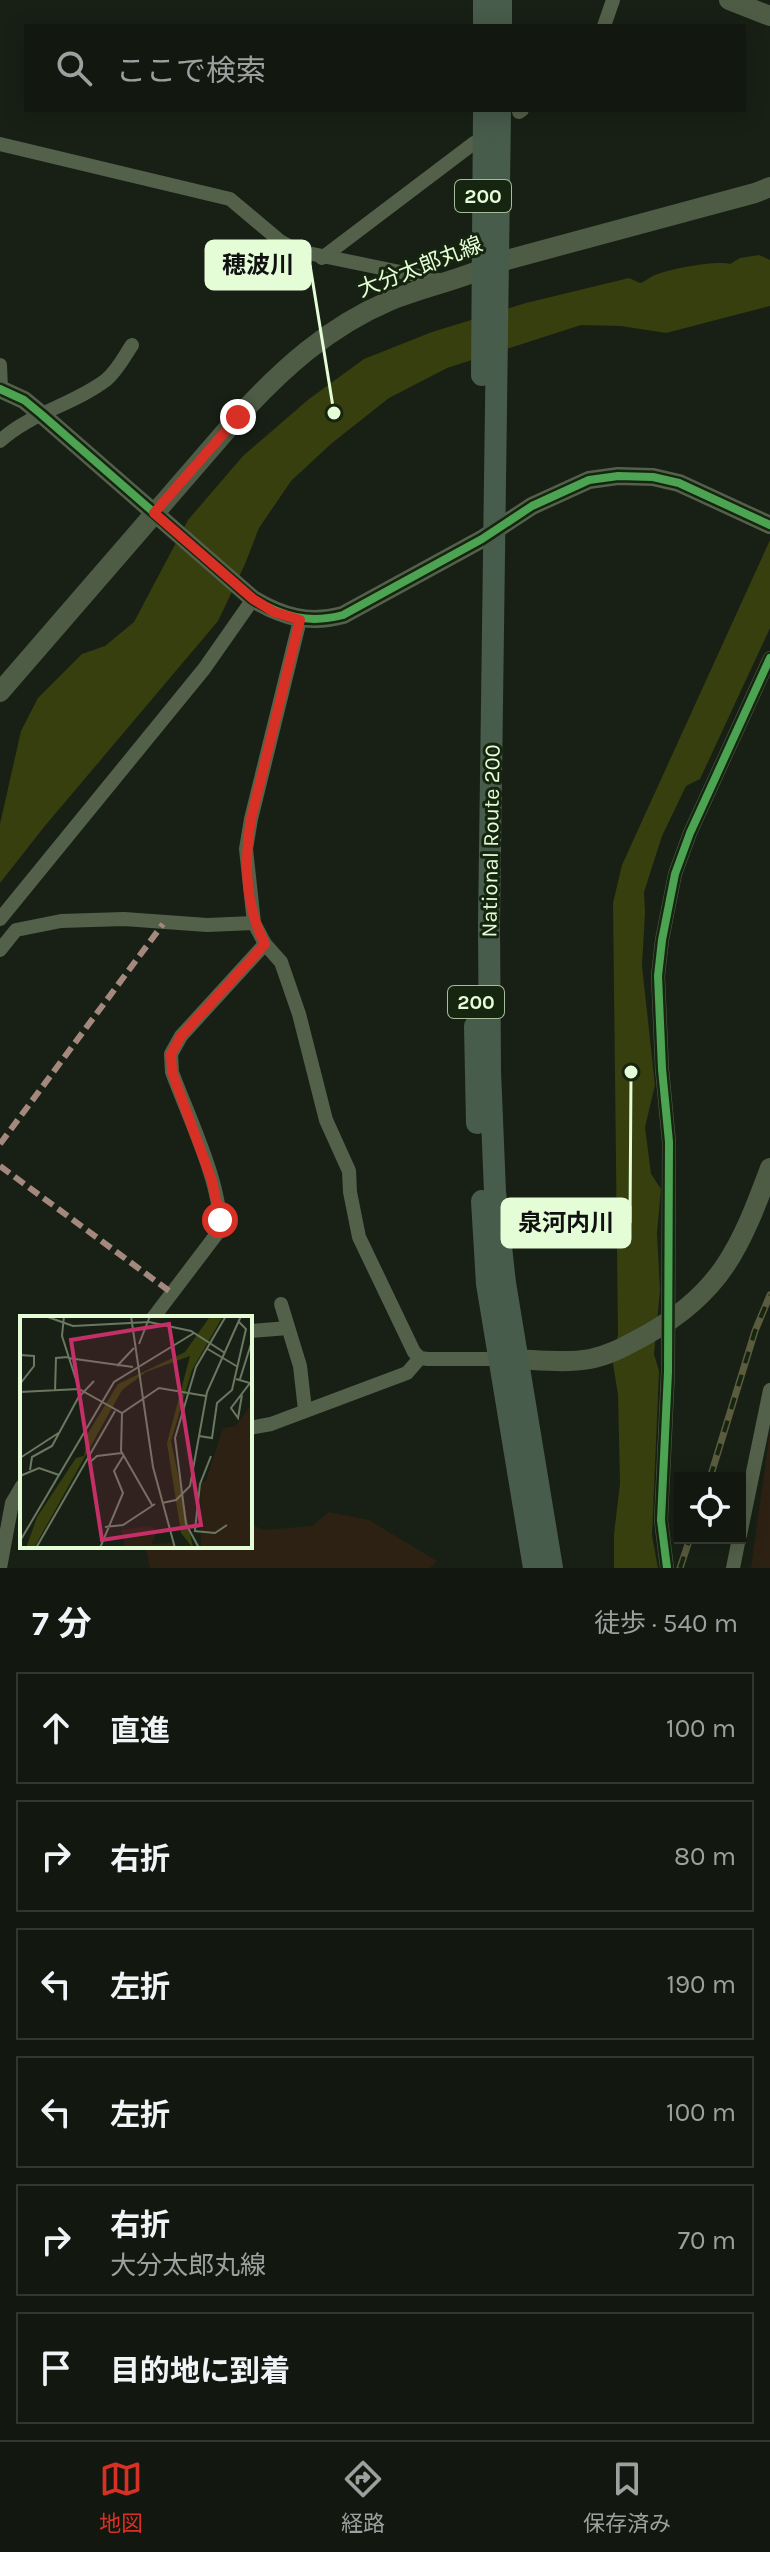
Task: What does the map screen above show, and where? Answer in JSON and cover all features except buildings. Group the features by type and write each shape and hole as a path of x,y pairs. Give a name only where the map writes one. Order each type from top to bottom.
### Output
{"highway":[{"path":"484,0 484,24"},
{"path":"501,0 501,24"},
{"name":"National Route 200","path":"484,112 491,273 489,535 474,1071 487,1284 509,1359 552,1568"},
{"name":"National Route 200","path":"491,273 514,112"},
{"name":"National Route 200","path":"509,1359 534,1568"}],"main road":[{"path":"729,0 770,16"},
{"name":"大分太郎丸線","path":"1,689 158,516 278,373 331,331 388,302 444,281 491,273 770,187"},
{"path":"509,1359 586,1360 610,1354 667,1323 713,1284 731,1261 747,1231 770,1168"}],"street":[{"path":"605,24 613,0"},
{"path":"322,258 474,143"},
{"path":"0,144 230,199 280,241 298,251 444,281"},
{"path":"0,441 41,414 106,380 132,345"},
{"path":"0,365 1,389 24,400 41,414 253,599 274,612 300,620 343,615 489,535 532,506 589,480 618,476 653,477 679,483 770,525"},
{"path":"0,919 204,669 253,599"},
{"path":"300,620 246,849 254,923 265,944 281,962 299,1014 326,1120 349,1171 359,1237 414,1352 420,1358 509,1359"},
{"path":"667,1568 661,1520 668,1372 669,1142 658,976 675,874 690,833 770,658"},
{"path":"0,950 16,930 61,921 124,919 207,925 254,923"},
{"path":"155,1316 219,1231 220,1220 212,1181 172,1072 171,1054 181,1036 265,944"},
{"path":"281,1304 300,1366 305,1410"},
{"path":"252,1331 288,1328"},
{"path":"252,1428 271,1424 407,1373 420,1358"},
{"path":"746,1508 770,1390"},
{"path":"0,1568 12,1503 20,1489"},
{"path":"733,1568 738,1544"}],"shaded area":[{"path":"759,255 770,260 770,306 666,333 621,326 581,325 447,368 389,398 332,443 291,481 259,528 218,621 0,883 0,824 21,731 38,698 82,654 105,646 134,622 188,520 243,456 309,399 364,359 432,332 526,303 629,278 640,283 679,268 730,264 740,258"},
{"path":"770,540 770,628 700,779 686,786 662,836 644,892 642,966 655,1085 645,1127 651,1174 661,1189 657,1233 660,1290 654,1354 659,1371 652,1536 658,1568 614,1568 614,1534 620,1484 618,1394 613,1364 618,1334 613,903 622,865"},
{"path":"770,1432 770,1568 751,1568"},
{"path":"329,1512 369,1520 437,1561 430,1568 150,1568 145,1548 252,1548 252,1525 264,1530 312,1526"}],"railway":[{"path":"712,1472 755,1331 770,1295"},
{"path":"680,1568 688,1544"}],"marked path":[{"path":"0,1144 163,924"},
{"path":"0,1166 172,1293"}],"cycle path":[{"path":"0,389 24,400 41,414 253,599 275,610 307,619 343,615 482,539 532,506 589,480 618,476 653,477 679,483 770,525"},
{"path":"667,1568 661,1520 668,1372 669,1142 658,976 662,940 675,874 690,833 770,658"}],"place":[{"name":"穂波川","path":"334,413"},
{"name":"泉河内川","path":"631,1072"}],"route":[{"path":"220,1220 212,1181 172,1072 171,1054 181,1036 265,944 251,912 246,849 300,620 274,612 253,599 154,513 238,417"}]}
